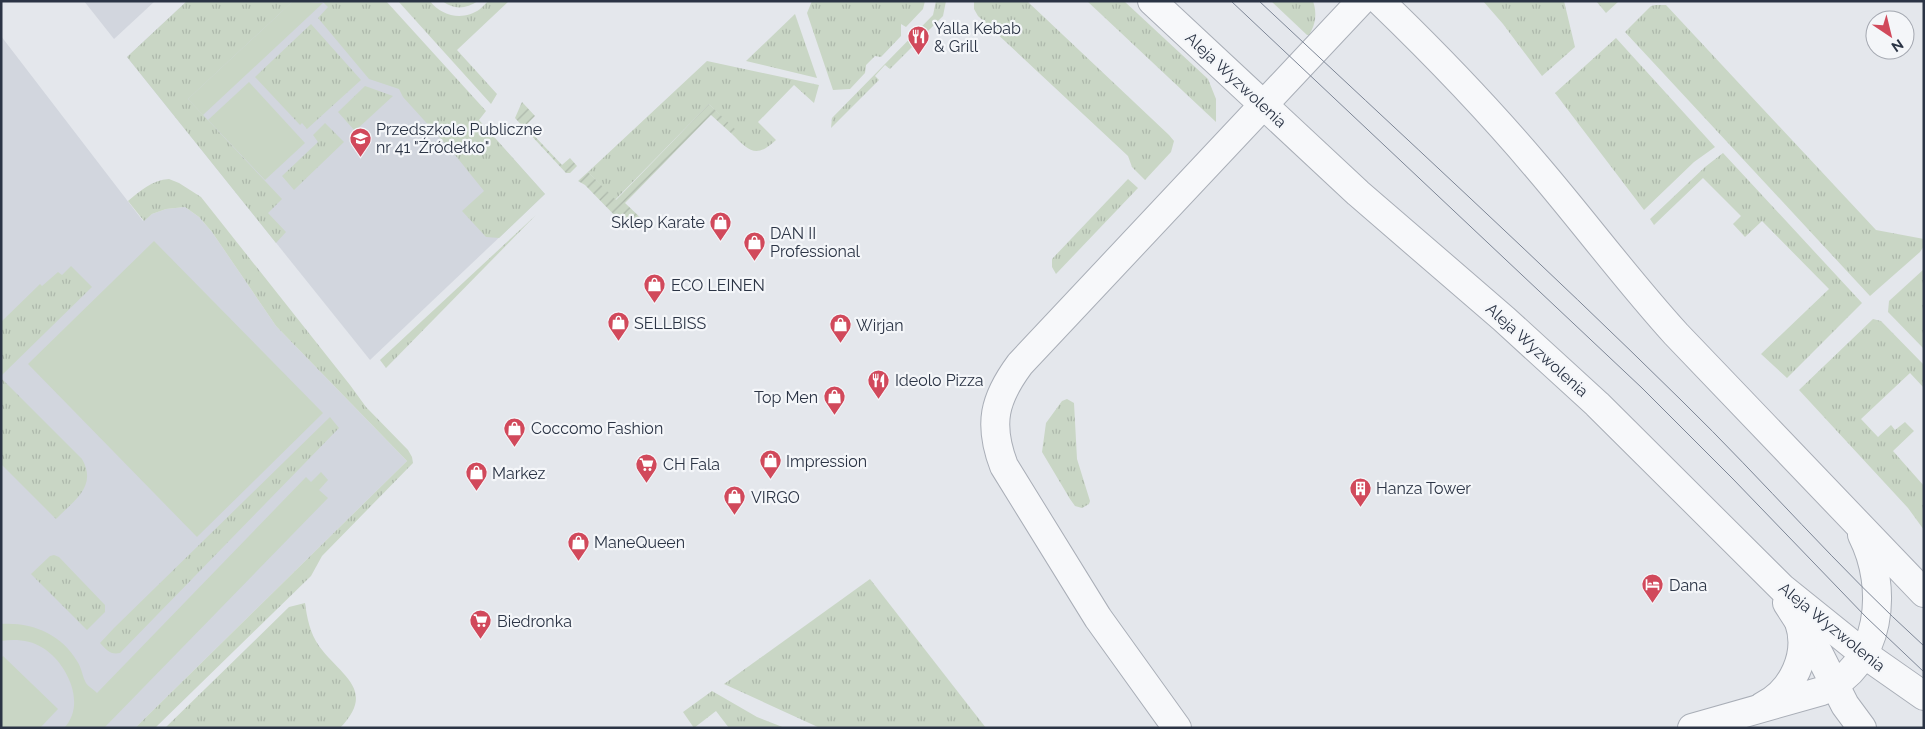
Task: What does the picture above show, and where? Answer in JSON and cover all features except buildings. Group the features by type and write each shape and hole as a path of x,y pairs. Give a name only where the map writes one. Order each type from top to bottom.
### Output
{"street":[{"name":"Aleja Wyzwolenia","path":"1152,1 1358,193 1504,319 1597,404 1673,477 1766,573 1864,654 1924,696"},
{"path":"1177,728 1114,641 1004,466 999,452 995,429 997,409 1006,383 1020,364 1361,1"},
{"path":"1380,1 1439,58 1490,113 1560,194 1671,329 1924,593"},
{"name":"Aleja Wyzwolenia","path":"1752,710 1822,691 1834,685 1852,671 1864,654 1874,626 1877,596 1876,571 1873,558 1863,536 1839,504"},
{"path":"1766,573 1816,648 1845,705 1862,728"},
{"path":"1692,728 1766,705 1776,697 1796,672 1803,648 1802,634 1796,616"}],"shaded area":[{"path":"84,1 155,1 114,39"},
{"name":"Przedszkole Publiczne nr 41 \"Źródełko\"","path":"187,1 371,1 545,194 370,360 127,57"},
{"path":"1,36 143,221 152,214 166,209 185,207 199,217 212,232 276,326 407,461 135,728 1,728"}],"green space":[{"path":"187,1 293,1 188,99 282,199 268,213 286,232 276,243 127,57"},
{"path":"293,1 323,3 203,115 188,99"},
{"path":"322,1 386,1 486,111 479,120 545,194 499,238 486,237 462,211 484,191 451,150 403,97 399,89 369,79 318,18 328,7"},
{"path":"398,1 430,1 447,14 460,16 474,13 489,1 509,1 457,50 497,94 491,104"},
{"path":"442,1 478,1 469,6 456,7"},
{"path":"812,1 925,1 923,9 906,27 901,24 901,36 881,57 875,56 866,65 865,73 850,89 833,90 807,13"},
{"path":"936,1 946,1 943,16 890,69 885,65 875,76 879,80 831,128 832,118 933,15"},
{"path":"974,1 1027,1 1169,135 1174,141 1171,152 1145,180 1132,167 1128,156 978,16 974,9"},
{"path":"1087,1 1124,1 1208,79 1216,99 1216,122"},
{"path":"1271,1 1313,1 1315,18 1309,35 1307,35"},
{"path":"1483,1 1564,1 1575,47 1542,76"},
{"path":"1596,1 1619,1 1606,13"},
{"path":"1666,5 1876,230 1924,239 1924,246 1920,252 1870,296 1625,32 1651,6"},
{"path":"795,14 817,78 746,61"},
{"path":"311,24 361,80 307,129 302,123 300,125 255,77"},
{"path":"1616,38 1715,147 1694,162 1644,210 1555,93"},
{"path":"707,61 819,85 814,103 794,85 758,122 776,140 758,151 748,148 738,140 732,134 736,131 709,104 615,200 588,172"},
{"path":"249,82 305,143 265,180 208,120"},
{"path":"365,86 393,96 355,131 338,112"},
{"path":"522,102 535,116 525,126 562,165 570,158 577,166 570,173 566,173 515,118"},
{"path":"709,104 737,131 732,134 711,115 625,203 644,221 642,225 633,228 624,225 585,185 578,181 588,172 616,200"},
{"path":"325,123 344,142 294,190 282,176 318,142 313,135"},
{"path":"1723,153 1862,303 1787,378 1761,354 1829,289 1762,221 1745,237 1733,224 1741,216 1703,178 1654,225 1650,219 1705,167"},
{"path":"169,179 201,197 366,407 408,450 413,463 322,556 311,576 155,728 135,728 407,461 276,326 212,232 199,217 185,207 166,209 152,214 144,221 128,201 157,181"},
{"path":"1128,179 1138,188 1056,274 1052,267 1052,259"},
{"path":"536,215 386,368 380,360"},
{"path":"154,241 323,413 197,537 28,364"},
{"path":"71,266 92,287 1,376 1,322 40,284 42,286 58,272 62,275"},
{"path":"1924,269 1924,349 1888,312 1889,301"},
{"path":"1873,319 1881,321 1924,365 1924,388 1910,373 1861,419 1878,437 1891,425 1895,430 1905,422 1914,431 1893,451 1924,486 1924,530 1908,508 1799,390"},
{"path":"1,378 82,459 86,469 87,478 81,493 56,519 1,464"},
{"path":"1067,399 1074,403 1077,459 1090,501 1089,504 1082,508 1075,506 1070,499 1042,452 1046,423 1062,401"},
{"path":"330,417 339,428 120,653 111,653 105,648 100,643 114,628"},
{"path":"321,472 328,480 319,490 328,498 104,728 64,728 71,718 74,696 71,685 60,663 43,648 33,643 12,640 1,641 1,624 24,625 54,637 70,652 79,664 86,683 97,693 306,477 311,482"},
{"path":"50,556 59,557 105,605 105,612 87,630 31,574"},
{"path":"870,579 986,728 820,728 724,684"},
{"path":"305,603 313,636 319,646 352,684 355,693 355,703 351,715 340,728 165,728 289,607"},
{"path":"3,656 58,709 40,728 1,728 1,658"},
{"path":"712,691 757,717 785,728 729,728 716,711 694,728 683,712"}],"tram line":[{"path":"1231,1 1642,388 1866,617 1924,672"},
{"path":"1259,1 1630,350 1712,431 1832,556 1924,646"}],"place":[{"name":"Yalla Kebab & Grill","path":"918,56"},
{"name":"Przedszkole Publiczne nr 41 \"Źródełko\"","path":"360,157"},
{"name":"Sklep Karate","path":"721,241"},
{"name":"DAN II Professional","path":"754,261"},
{"name":"ECO LEINEN","path":"655,304"},
{"name":"SELLBISS","path":"618,342"},
{"name":"Wirjan","path":"840,344"},
{"name":"Ideolo Pizza","path":"879,399"},
{"name":"Top Men","path":"834,416"},
{"name":"Coccomo Fashion","path":"515,447"},
{"name":"Impression","path":"770,480"},
{"name":"CH Fala","path":"647,483"},
{"name":"Markez","path":"476,492"},
{"name":"Hanza Tower","path":"1360,507"},
{"name":"VIRGO","path":"735,516"},
{"name":"ManeQueen","path":"578,561"},
{"name":"Dana","path":"1653,604"},
{"name":"Biedronka","path":"481,640"}]}
